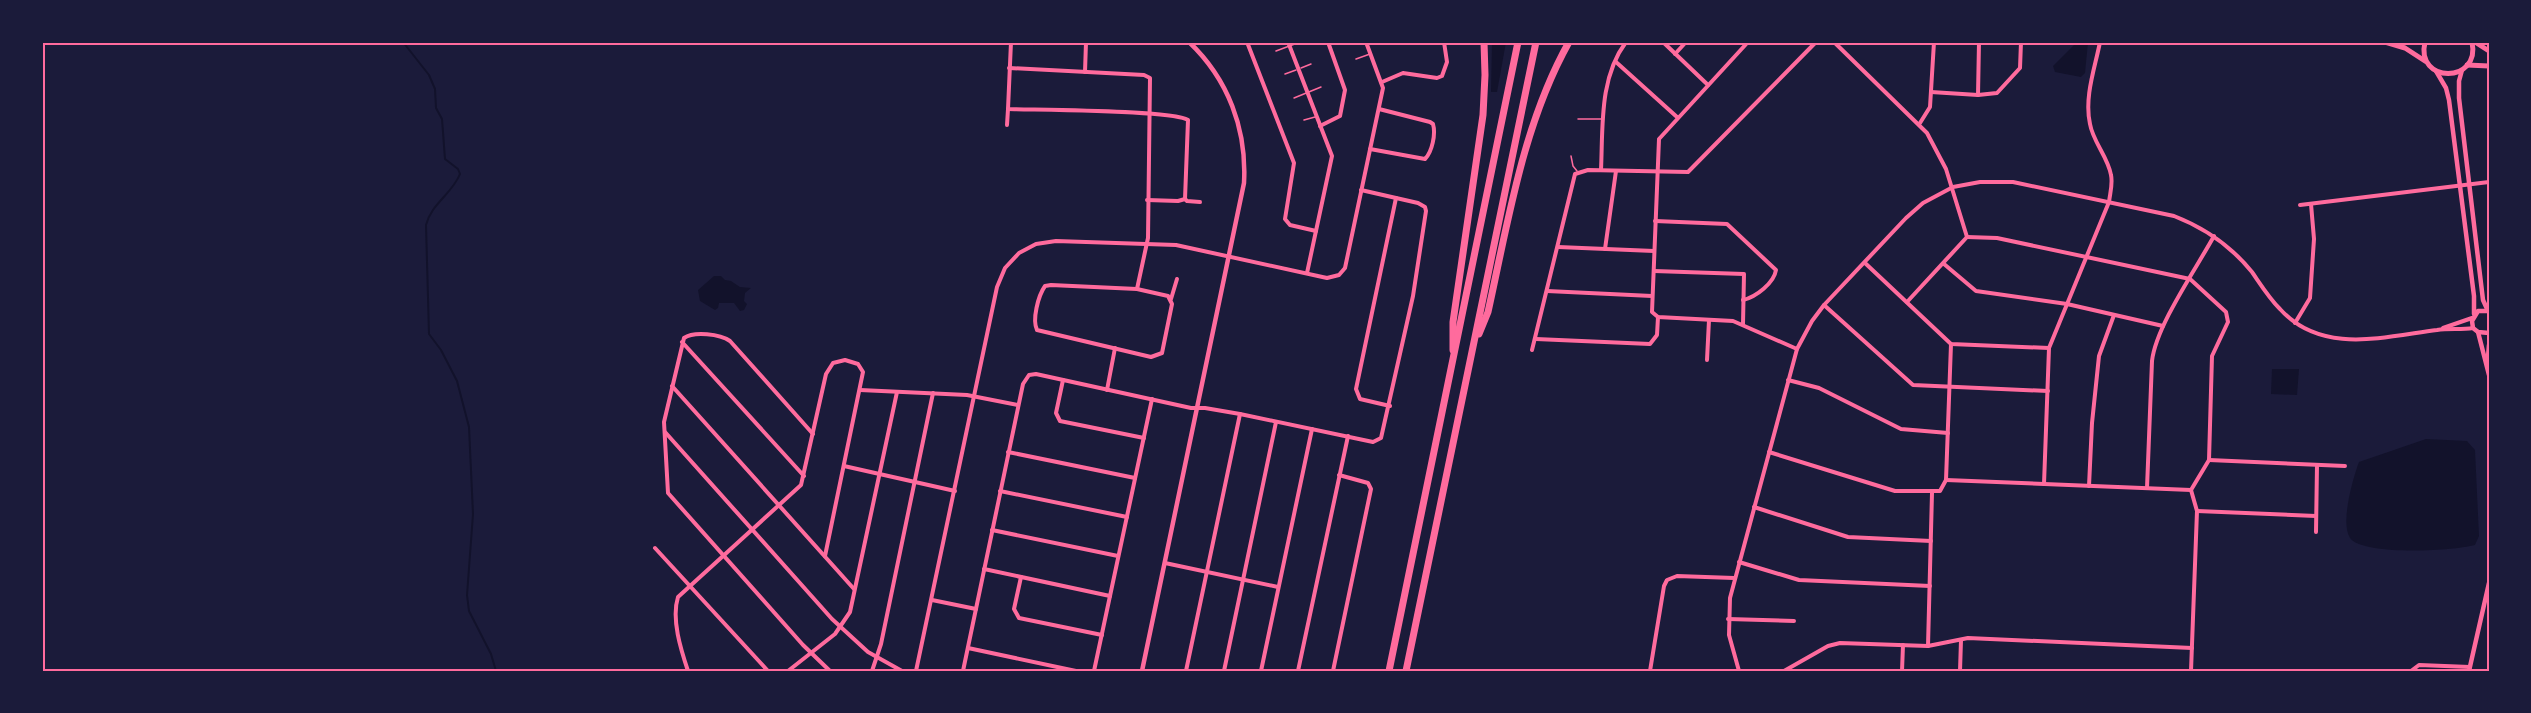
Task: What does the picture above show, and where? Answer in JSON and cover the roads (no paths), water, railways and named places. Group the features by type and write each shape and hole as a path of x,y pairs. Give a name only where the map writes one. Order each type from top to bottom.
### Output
{"highway":[{"path":"1452,365 1453,322 1483,115 1484,42"},
{"path":"1389,671 1518,42"},
{"path":"1406,671 1536,42"},
{"path":"1472,352 1488,312 1530,138 1545,93 1569,42"}],"main road":[{"path":"2385,42 2415,53 2436,71 2450,74 2465,67 2489,66"},
{"path":"2425,42 2424,51 2428,64"},
{"path":"2465,67 2472,55 2473,42 2489,51"}],"street":[{"path":"1007,125 1011,42"},
{"path":"1085,72 1086,42"},
{"path":"1142,671 1244,183 1241,136 1225,89 1212,68 1189,42"},
{"path":"1247,42 1294,163 1285,219 1290,225 1316,231"},
{"path":"1320,126 1340,116 1346,90 1328,42"},
{"path":"916,671 999,280 1005,268 1014,257 1030,246 1049,241 1187,247 1330,278 1343,271 1379,109 1382,82 1366,42"},
{"path":"1382,82 1403,73 1437,78 1442,76 1447,62 1444,42"},
{"path":"1601,170 1605,89 1626,42"},
{"path":"1663,42 1708,85"},
{"path":"1676,54 1686,42"},
{"path":"1748,42 1659,139 1652,312 1658,317 1733,321 1797,349"},
{"path":"1532,350 1574,177 1578,172 1601,170 1684,174 1694,168 1816,42"},
{"path":"1834,42 1920,123 1937,148 1953,187 1967,237"},
{"path":"1920,123 1929,111 1934,42"},
{"path":"1978,94 1979,42"},
{"path":"1931,92 1997,93 2019,70 2021,42"},
{"path":"2044,484 2049,348 2109,202 2111,172 2093,136 2088,117 2088,103 2100,42"},
{"path":"1288,44 1332,159 1307,273"},
{"path":"1616,62 1677,117"},
{"path":"2465,67 2459,92 2483,300 2488,311"},
{"path":"1009,68 1146,75 1150,80 1147,244 1137,289"},
{"path":"2436,71 2446,88 2449,100 2474,296 2473,316 2488,365"},
{"path":"1008,109 1150,115 1182,117 1188,120 1185,199"},
{"path":"1370,149 1425,159 1429,156 1435,131 1430,122 1379,109"},
{"path":"1605,249 1616,171"},
{"path":"1740,671 1730,643 1728,619 1730,598 1797,349 1824,305 1911,212 1953,187 1980,182 2004,181 2169,214 2214,236 2239,258 2278,307 2295,323 2318,334 2346,340 2439,329 2476,330 2489,333"},
{"path":"2300,206 2489,182"},
{"path":"963,671 1023,381 1029,375 1036,374 1373,442 1379,440 1383,434 1390,406 1413,296 1426,215 1422,205 1361,190"},
{"path":"1390,406 1360,399 1356,389 1396,198"},
{"path":"1147,200 1178,201 1185,199 1200,202"},
{"path":"2295,323 2310,298 2314,232 2311,204"},
{"path":"1655,221 1727,224 1776,270 1774,276 1758,293 1743,300"},
{"path":"2147,488 2154,347 2163,326 2214,236"},
{"path":"1967,237 1997,238 2190,279 2226,312 2229,320 2212,356 2209,460 2191,490 2197,511 2191,671"},
{"path":"1907,302 1967,237"},
{"path":"1558,247 1654,251"},
{"path":"1865,263 1952,344 2049,348"},
{"path":"1944,264 1976,291 2067,304 2163,326"},
{"path":"1654,271 1744,274 1743,325"},
{"path":"1171,299 1168,296 1137,289 1045,286 1041,291 1035,322 1037,330 1151,357 1160,355 1163,350 1171,299 1178,279"},
{"path":"1547,291 1652,296"},
{"path":"1824,305 1910,383 1917,386 2048,391"},
{"path":"2439,329 2473,316 2482,310 2488,311"},
{"path":"2090,486 2092,423 2099,356 2114,315"},
{"path":"1536,339 1650,344 1657,335 1658,317"},
{"path":"1707,360 1709,320"},
{"path":"813,434 727,339 720,336 689,335 682,342 664,431 668,493 810,652 830,671"},
{"path":"682,342 804,477"},
{"path":"1769,452 1895,491 1932,493 1942,490 1946,480 1952,344"},
{"path":"2489,345 2489,375"},
{"path":"1107,390 1115,348"},
{"path":"688,671 681,649 676,610 678,597 801,485 829,367 837,361 851,362 862,369 860,390 825,556"},
{"path":"1063,380 1056,413 1060,421 1144,438"},
{"path":"1788,380 1819,388 1901,429 1948,433"},
{"path":"672,386 855,590"},
{"path":"860,390 933,393 975,397 1018,405"},
{"path":"788,671 841,628 850,612 897,392"},
{"path":"872,671 878,658 933,393"},
{"path":"1094,671 1152,399"},
{"path":"1186,671 1240,414"},
{"path":"1224,671 1276,422"},
{"path":"1261,671 1312,429"},
{"path":"664,431 841,628 878,658 902,671"},
{"path":"1298,671 1348,436"},
{"path":"1008,452 1135,478"},
{"path":"2209,460 2345,466"},
{"path":"2316,532 2317,465"},
{"path":"844,466 955,490"},
{"path":"1333,671 1371,489 1368,483 1340,475"},
{"path":"1946,480 2191,490"},
{"path":"1000,491 1127,517"},
{"path":"1928,646 1932,493"},
{"path":"1754,507 1848,537 1931,541"},
{"path":"2197,511 2316,516"},
{"path":"992,530 1118,556"},
{"path":"655,548 768,671"},
{"path":"1739,562 1799,580 1930,586"},
{"path":"1165,563 1278,587"},
{"path":"984,569 1110,596"},
{"path":"1650,671 1666,582 1674,576 1734,578"},
{"path":"1022,577 1014,609 1017,616 1102,636"},
{"path":"2411,671 2419,665 2469,669 2489,583"},
{"path":"932,600 976,609"},
{"path":"1728,619 1794,621"},
{"path":"1784,671 1836,643 1928,646 1961,640 2192,648"},
{"path":"1960,671 1961,640"},
{"path":"1902,671 1903,645"},
{"path":"968,648 1076,671"}],"lane":[{"path":"1276,51 1288,44 1300,42"},
{"path":"1356,59 1371,54"},
{"path":"1285,74 1311,64"},
{"path":"1294,98 1321,87"},
{"path":"1304,120 1316,116"},
{"path":"1578,119 1603,119"},
{"path":"1571,156 1573,166 1578,172"}],"waterway":[{"path":"403,42 429,75 435,89 436,108 442,119 445,159 458,169 460,174 432,211 426,225 429,334 441,350 457,381 469,427 473,514 467,595 469,611 491,654 496,671"}]}
